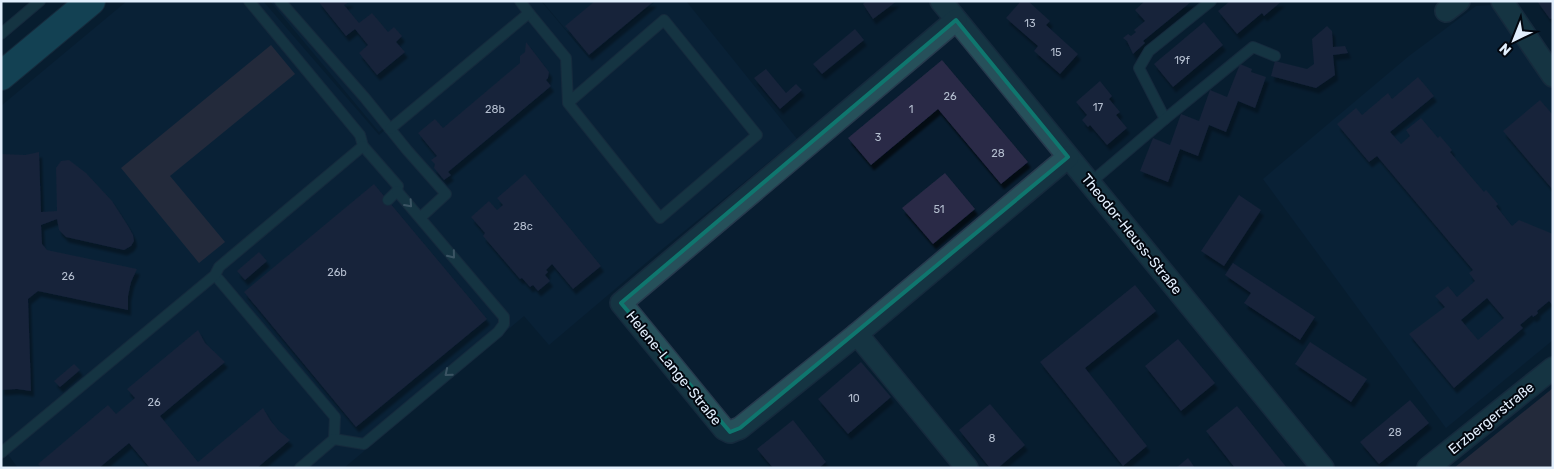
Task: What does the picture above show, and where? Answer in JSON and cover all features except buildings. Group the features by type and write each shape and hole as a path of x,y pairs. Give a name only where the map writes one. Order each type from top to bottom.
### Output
{"street":[{"path":"2,75 91,1"},
{"name":"Theodor-Heuss-Straße","path":"941,1 1322,468"},
{"path":"1502,1 1553,76"},
{"name":"Helene-Lange-Straße","path":"956,20 621,303 724,429 730,432 740,428 857,334 1068,157"},
{"path":"857,334 968,468"},
{"name":"Erzbergerstraße","path":"1428,468 1553,368"}],"lane":[{"path":"1,34 40,1"},
{"path":"248,1 360,135 363,146 398,186 397,191 388,200"},
{"path":"280,1 446,194 421,218"},
{"path":"520,1 566,58 568,102 660,218 757,135 664,20 568,102"},
{"path":"1165,119 1139,68 1149,52 1211,1"},
{"path":"390,129 529,13"},
{"path":"1090,183 1253,47 1275,56"},
{"path":"1,453 215,275 219,267 363,146"},
{"path":"300,468 334,440 364,444 498,332 504,324 504,317 397,191"},
{"path":"215,275 335,417 334,440"}],"highlighted area":[{"path":"956,20 1068,157 740,428 730,432 621,303"}],"shaded area":[{"path":"127,1 263,1 379,135 526,12 379,132 270,1 541,1 589,58 656,1 686,1 797,139 549,345 524,316 344,468 18,468 1,445 1,106"},
{"path":"542,1 655,1 589,57"},
{"path":"1492,5 1553,89 1553,340 1446,428 1263,179 1409,56 1476,6"},
{"path":"271,45 295,74 170,176 225,242 199,263 121,168"},
{"path":"1553,388 1553,468 1454,468"}]}
